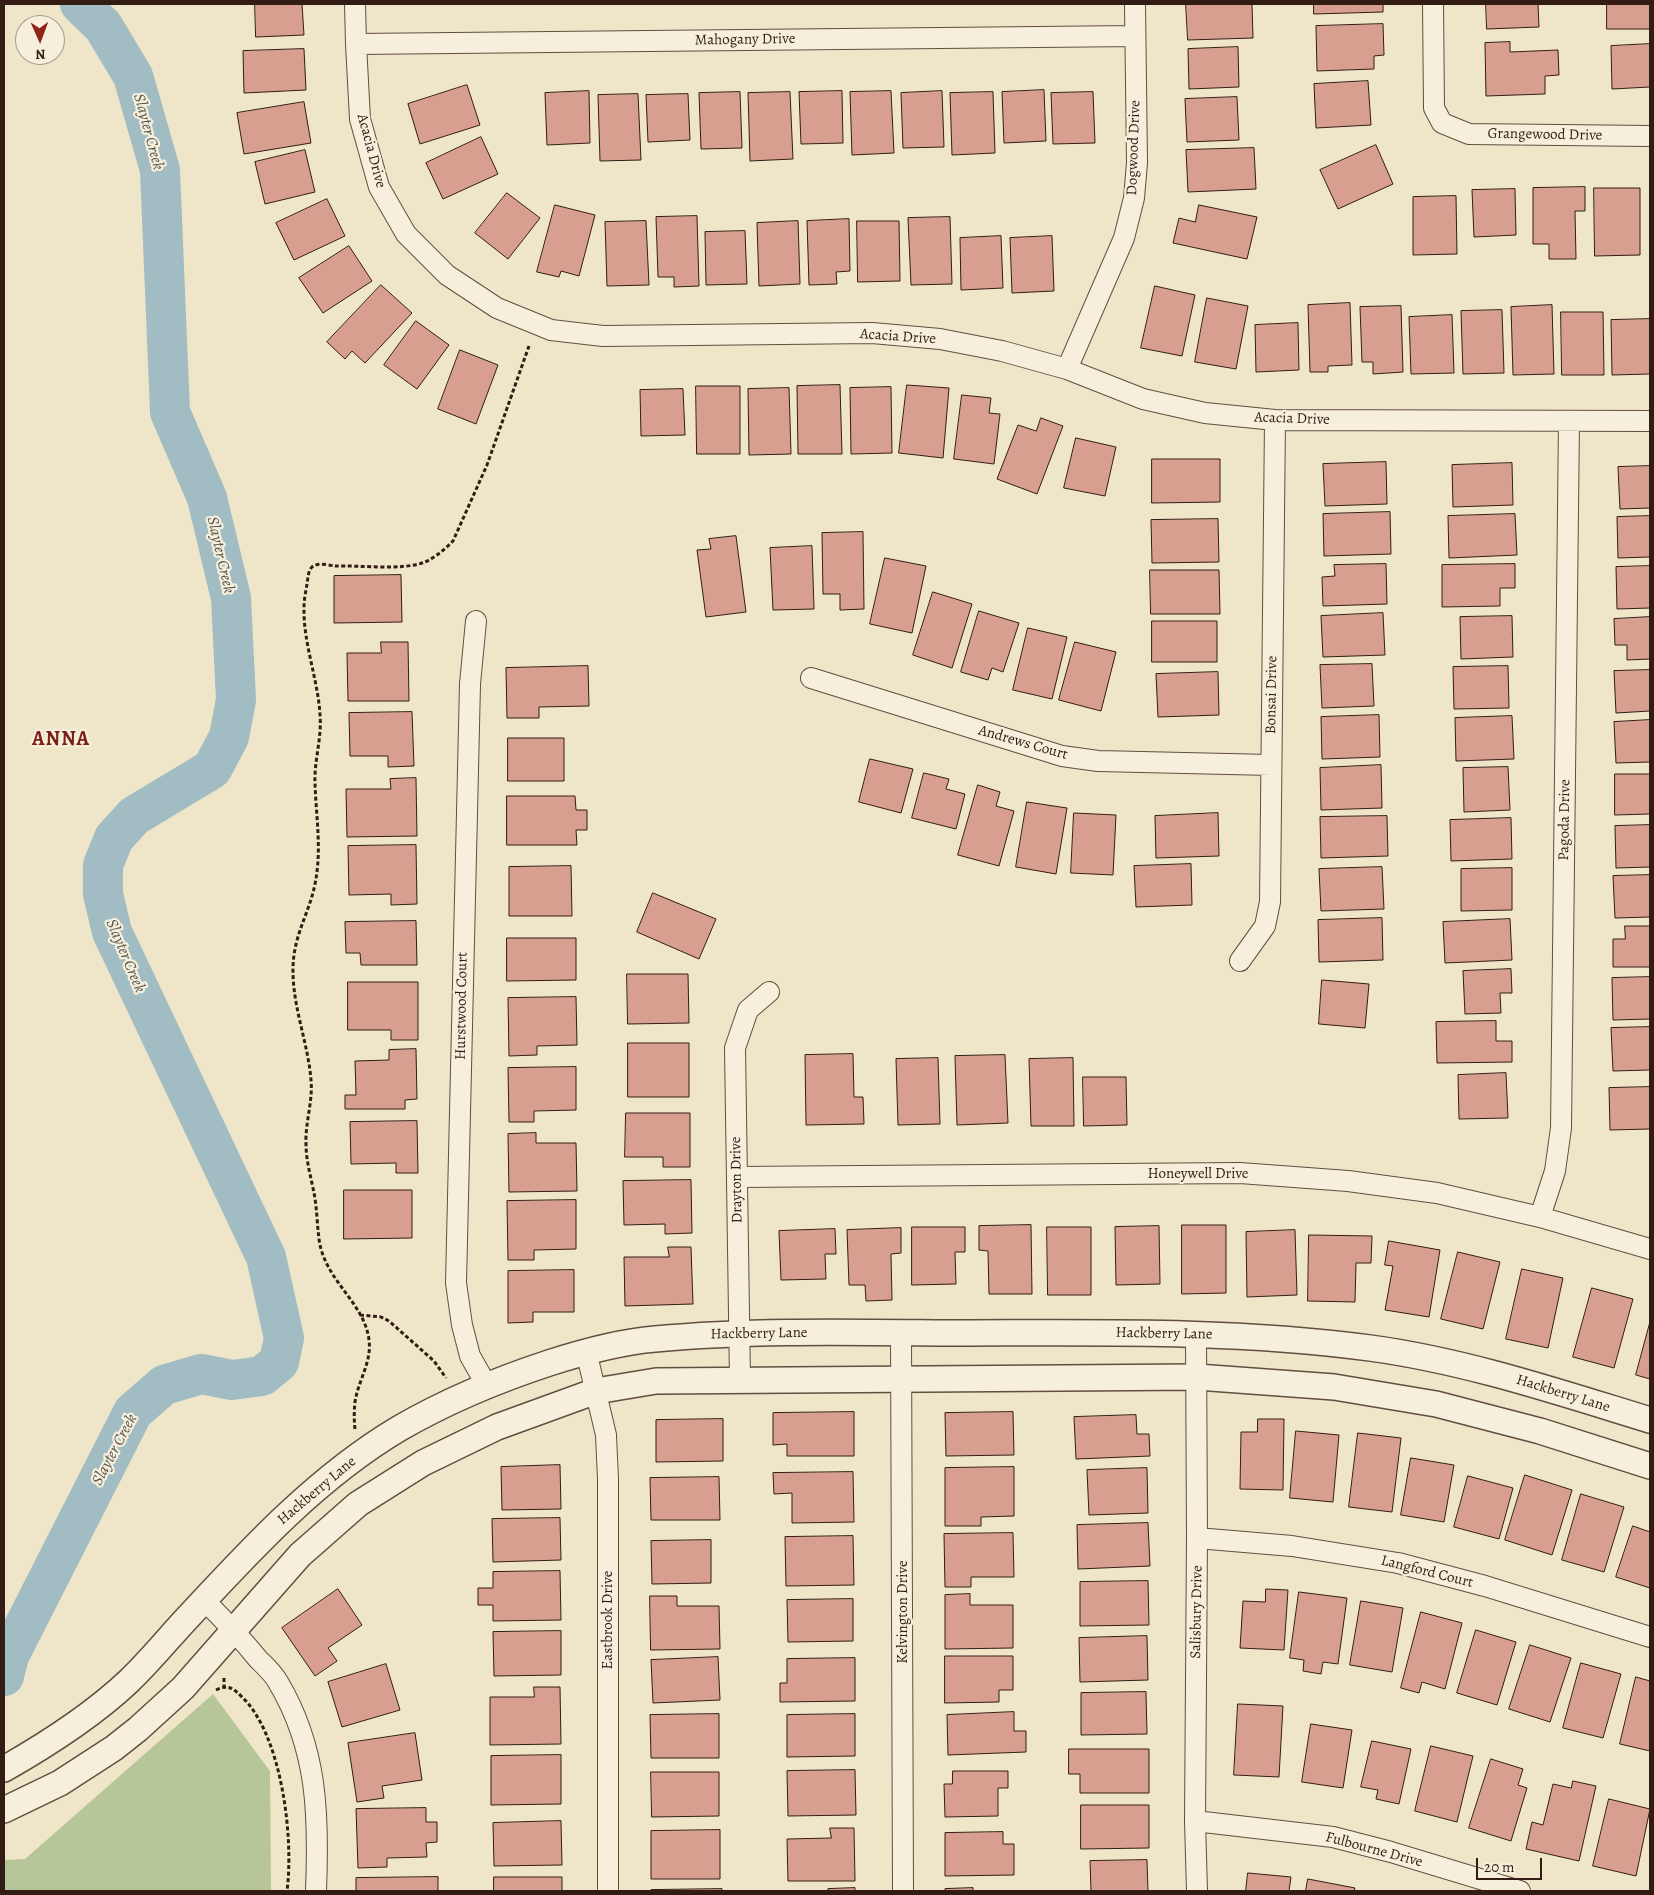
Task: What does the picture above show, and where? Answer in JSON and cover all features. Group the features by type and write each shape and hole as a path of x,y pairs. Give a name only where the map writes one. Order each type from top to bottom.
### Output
{"street":[{"name":"Acacia Drive","path":"356,4 360,119 379,187 406,234 448,275 497,308 551,330 603,336 872,333 940,339 1002,351 1067,369 1144,399 1205,413 1275,420 1650,421"},
{"name":"Dogwood Drive","path":"1067,369 1124,238 1134,198 1137,163 1135,4"},
{"name":"Grangewood Drive","path":"1433,4 1434,108 1442,123 1469,134 1650,136"},
{"name":"Mahogany Drive","path":"356,44 1135,36"},
{"name":"Bonsai Drive","path":"1240,961 1265,926 1270,902 1275,420"},
{"name":"Pagoda Drive","path":"1540,1217 1555,1171 1562,1128 1569,421"},
{"name":"Hurstwood Court","path":"476,621 470,684 456,1283 462,1325 470,1356 486,1386"},
{"name":"Andrews Court","path":"811,678 1062,756 1098,761 1271,765"},
{"name":"Drayton Drive","path":"740,1380 735,1048 748,1010 770,992"},
{"name":"Honeywell Drive","path":"738,1177 1240,1173 1348,1181 1437,1193 1540,1217 1650,1249"},
{"name":"Kelvington Drive","path":"901,1332 903,1891"},
{"name":"Hackberry Lane","path":"4,1770 34,1752 106,1701 132,1678 282,1520 343,1466 400,1428 462,1396 586,1351 652,1339 740,1333 1196,1333 1371,1348 1460,1365 1538,1385 1650,1420"},
{"name":"Salisbury Drive","path":"1196,1333 1198,1538 1195,1821 1197,1891"},
{"name":"Eastbrook Drive","path":"586,1351 606,1435 608,1479 608,1891"},
{"path":"4,1810 60,1783 114,1748 161,1709 182,1688 300,1555 358,1504 423,1463 497,1427 596,1391 656,1381 1197,1377 1334,1387 1436,1404 1540,1431 1650,1466"},
{"name":"Langford Court","path":"1198,1538 1292,1546 1398,1563 1485,1586 1650,1637"},
{"path":"204,1600 234,1630 277,1681 303,1736 316,1793 318,1846 316,1891"},
{"name":"Fulbourne Drive","path":"1195,1821 1332,1837 1391,1852 1520,1891"}],"path":[{"path":"356,1432 355,1400 369,1357 370,1341 367,1328 360,1315 330,1272 322,1255 319,1241 314,1194 309,1175 306,1148 311,1079 298,1022 293,970 294,949 298,932 316,883 319,849 315,783 321,718 305,628 304,605 308,574 311,568 322,564 334,566 410,565 424,562 436,556 447,547 453,540 487,464 529,346"},
{"path":"360,1315 389,1321 434,1361 447,1380"},
{"path":"216,1690 229,1686 249,1703 259,1719 277,1765 283,1793 287,1828 289,1866 287,1891"}],"green space":[{"path":"213,1694 270,1771 271,1891 4,1891 4,1860 25,1859"}],"building":[{"path":"255,4 302,4 304,35 256,37"},
{"path":"1186,4 1252,4 1253,38 1188,40"},
{"path":"1314,4 1383,4 1383,12 1314,14"},
{"path":"1486,4 1538,4 1539,27 1487,29"},
{"path":"1607,4 1650,4 1650,29 1607,29"},
{"path":"1383,24 1384,55 1374,56 1374,69 1317,71 1316,26"},
{"path":"1510,42 1510,52 1558,50 1559,75 1545,76 1545,94 1486,96 1485,43"},
{"path":"1650,44 1650,87 1612,89 1611,46"},
{"path":"1238,47 1239,87 1189,89 1188,49"},
{"path":"304,49 306,90 244,93 243,51"},
{"path":"1368,81 1371,125 1316,128 1314,84"},
{"path":"467,85 480,125 420,144 408,104"},
{"path":"1044,90 1046,141 1004,143 1002,92"},
{"path":"589,91 590,143 547,145 545,93"},
{"path":"842,91 843,143 801,144 799,92"},
{"path":"891,91 894,153 852,155 850,92"},
{"path":"942,91 944,147 903,148 901,93"},
{"path":"740,92 742,148 701,149 699,93"},
{"path":"790,92 793,159 750,161 748,93"},
{"path":"993,92 995,153 952,155 950,93"},
{"path":"1093,92 1095,143 1053,144 1051,93"},
{"path":"638,94 641,160 600,161 598,95"},
{"path":"688,94 690,140 648,142 646,95"},
{"path":"1237,97 1239,140 1187,142 1185,99"},
{"path":"304,102 311,143 244,154 237,113"},
{"path":"481,137 498,174 443,199 426,163"},
{"path":"1376,145 1393,184 1338,209 1320,170"},
{"path":"1254,148 1256,189 1188,192 1186,150"},
{"path":"305,150 315,192 265,204 255,162"},
{"path":"1585,187 1585,211 1575,211 1576,259 1549,259 1549,244 1533,244 1533,188"},
{"path":"1594,188 1640,188 1640,255 1595,256"},
{"path":"1515,189 1516,235 1474,237 1472,190"},
{"path":"507,193 540,218 508,259 475,233"},
{"path":"1456,196 1457,254 1413,255 1413,197"},
{"path":"327,199 345,236 294,260 276,223"},
{"path":"555,205 595,215 579,276 561,271 559,277 537,272"},
{"path":"1199,205 1257,217 1247,259 1173,243 1179,218 1195,222"},
{"path":"697,216 699,286 674,287 674,277 658,277 656,217"},
{"path":"950,217 952,284 911,285 908,218"},
{"path":"849,219 850,271 836,272 837,284 809,285 807,221"},
{"path":"646,221 649,285 607,286 605,222"},
{"path":"798,221 800,284 759,286 757,223"},
{"path":"857,221 899,221 900,281 858,282"},
{"path":"745,231 747,284 706,285 705,232"},
{"path":"1001,236 1003,288 961,290 960,238"},
{"path":"1052,236 1054,291 1012,293 1010,238"},
{"path":"349,246 372,281 323,313 299,278"},
{"path":"381,285 412,313 365,363 352,351 345,359 327,342"},
{"path":"1155,286 1195,295 1182,356 1141,348"},
{"path":"1207,298 1248,306 1236,369 1195,362"},
{"path":"1350,303 1352,365 1328,366 1328,372 1310,372 1308,305"},
{"path":"1552,305 1554,374 1513,375 1511,307"},
{"path":"1401,306 1403,372 1373,374 1373,362 1362,362 1360,307"},
{"path":"1502,310 1504,373 1463,374 1461,311"},
{"path":"1561,312 1603,312 1604,375 1562,375"},
{"path":"1452,315 1454,373 1411,374 1409,317"},
{"path":"1650,319 1650,374 1612,375 1611,320"},
{"path":"416,321 449,345 417,389 384,365"},
{"path":"1298,323 1299,370 1256,372 1255,325"},
{"path":"460,350 498,365 476,424 438,409"},
{"path":"840,385 842,454 798,454 797,386"},
{"path":"907,385 949,388 943,458 899,453"},
{"path":"696,386 740,386 740,454 697,454"},
{"path":"891,387 892,453 851,454 850,388"},
{"path":"789,388 791,454 749,455 748,389"},
{"path":"683,389 685,435 641,436 640,390"},
{"path":"962,395 991,398 989,413 1000,414 994,464 954,459"},
{"path":"1041,418 1063,426 1037,494 997,479 1018,425 1036,431"},
{"path":"1076,438 1116,447 1105,496 1064,488"},
{"path":"1152,459 1220,459 1220,502 1152,503"},
{"path":"1386,462 1387,504 1325,506 1323,464"},
{"path":"1512,463 1513,505 1453,507 1452,465"},
{"path":"1650,466 1650,508 1620,509 1618,467"},
{"path":"1390,512 1391,554 1324,556 1323,514"},
{"path":"1515,514 1517,555 1449,558 1448,516"},
{"path":"1650,516 1650,557 1618,558 1617,517"},
{"path":"1218,519 1219,562 1152,563 1151,520"},
{"path":"863,532 864,609 840,610 840,594 823,594 822,533"},
{"path":"736,536 746,612 706,617 697,550 711,549 709,539"},
{"path":"812,546 814,609 773,610 770,548"},
{"path":"885,558 926,566 912,633 870,624"},
{"path":"1386,564 1387,604 1323,606 1322,577 1335,576 1334,565"},
{"path":"1515,564 1515,588 1500,588 1500,606 1442,607 1442,565"},
{"path":"1650,566 1650,608 1617,609 1616,567"},
{"path":"1150,570 1219,570 1220,614 1151,614"},
{"path":"401,575 402,622 334,623 334,576"},
{"path":"933,592 972,604 952,668 913,655"},
{"path":"979,611 1019,623 1003,672 992,668 988,680 961,672"},
{"path":"1383,613 1385,655 1323,657 1321,616"},
{"path":"1512,616 1513,657 1461,659 1460,617"},
{"path":"1650,617 1650,659 1627,660 1627,645 1615,645 1614,619"},
{"path":"1152,621 1217,621 1217,662 1152,662"},
{"path":"1028,628 1067,637 1052,699 1013,690"},
{"path":"381,642 408,642 409,701 348,701 347,653 381,653"},
{"path":"1075,642 1116,652 1101,711 1059,700"},
{"path":"1372,664 1374,706 1322,708 1320,665"},
{"path":"588,666 589,706 539,707 539,718 507,718 506,668"},
{"path":"1508,666 1509,708 1454,709 1453,667"},
{"path":"1650,670 1650,711 1616,713 1614,671"},
{"path":"1218,672 1219,715 1158,717 1156,674"},
{"path":"412,712 414,766 388,767 388,756 350,756 349,713"},
{"path":"1379,715 1380,757 1322,759 1321,717"},
{"path":"1512,716 1514,759 1456,761 1455,718"},
{"path":"1650,720 1650,762 1616,763 1614,722"},
{"path":"508,738 564,738 564,781 508,781"},
{"path":"870,759 913,769 901,813 859,802"},
{"path":"1381,765 1382,808 1321,810 1320,768"},
{"path":"1508,767 1510,810 1464,812 1463,768"},
{"path":"924,773 949,779 946,789 965,794 956,829 912,818"},
{"path":"1615,774 1650,774 1650,814 1615,815"},
{"path":"416,778 417,836 347,837 346,789 391,789 390,779"},
{"path":"978,785 1000,792 996,806 1014,811 999,866 958,855"},
{"path":"507,796 575,796 576,810 587,810 587,830 576,830 577,845 507,845"},
{"path":"1027,802 1067,808 1056,874 1016,867"},
{"path":"1074,813 1116,815 1113,875 1071,873"},
{"path":"1218,813 1219,856 1156,858 1155,816"},
{"path":"1387,816 1388,856 1321,858 1320,817"},
{"path":"1511,818 1512,859 1451,861 1450,820"},
{"path":"1650,825 1650,867 1616,868 1615,826"},
{"path":"416,845 417,904 391,905 391,894 349,895 348,846"},
{"path":"1191,864 1192,905 1136,907 1134,866"},
{"path":"571,866 572,916 509,916 509,867"},
{"path":"1382,867 1384,909 1321,911 1319,869"},
{"path":"1512,868 1512,910 1461,911 1461,869"},
{"path":"1650,875 1650,917 1615,918 1613,876"},
{"path":"653,893 716,919 699,959 637,932"},
{"path":"1382,918 1383,960 1319,962 1318,920"},
{"path":"1510,919 1512,960 1445,963 1443,922"},
{"path":"416,921 417,965 361,965 360,953 346,953 345,922"},
{"path":"1625,926 1650,926 1650,967 1613,967 1613,939 1625,939"},
{"path":"507,938 576,938 576,980 507,981"},
{"path":"1511,969 1512,993 1500,993 1501,1013 1465,1014 1463,971"},
{"path":"627,974 688,974 689,1023 628,1024"},
{"path":"1650,977 1650,1019 1613,1020 1612,978"},
{"path":"1322,980 1369,984 1365,1028 1319,1024"},
{"path":"348,982 418,982 418,1040 391,1040 391,1030 348,1030"},
{"path":"576,997 577,1045 537,1046 537,1055 509,1056 508,998"},
{"path":"1496,1021 1496,1041 1512,1041 1512,1062 1437,1063 1436,1022"},
{"path":"1650,1027 1650,1070 1613,1071 1611,1028"},
{"path":"628,1043 689,1043 689,1097 628,1097"},
{"path":"416,1049 417,1099 405,1100 405,1109 345,1109 345,1095 356,1095 355,1061 389,1060 389,1050"},
{"path":"853,1054 854,1097 863,1097 864,1124 806,1125 805,1055"},
{"path":"1005,1055 1008,1123 957,1125 955,1056"},
{"path":"938,1058 940,1124 898,1125 896,1059"},
{"path":"1073,1058 1074,1126 1031,1126 1029,1059"},
{"path":"576,1067 576,1110 534,1111 534,1122 509,1122 508,1068"},
{"path":"1506,1073 1508,1118 1459,1119 1458,1075"},
{"path":"1083,1077 1126,1077 1127,1125 1084,1126"},
{"path":"1650,1087 1650,1129 1610,1130 1609,1088"},
{"path":"626,1113 690,1113 690,1167 663,1167 663,1157 625,1157"},
{"path":"417,1121 418,1173 396,1173 396,1163 351,1164 350,1122"},
{"path":"536,1133 536,1143 576,1143 577,1191 509,1192 508,1134"},
{"path":"691,1180 692,1233 665,1234 665,1224 624,1225 623,1181"},
{"path":"344,1190 412,1190 412,1238 344,1239"},
{"path":"576,1200 576,1249 534,1250 534,1260 508,1260 507,1201"},
{"path":"1031,1225 1032,1294 989,1294 988,1251 979,1250 979,1226"},
{"path":"1182,1225 1226,1225 1226,1293 1182,1294"},
{"path":"1159,1226 1160,1284 1116,1285 1115,1227"},
{"path":"912,1227 965,1227 965,1252 955,1252 956,1284 912,1285"},
{"path":"1047,1227 1091,1227 1091,1295 1048,1295"},
{"path":"901,1228 901,1253 891,1254 892,1300 866,1301 865,1285 849,1285 847,1230"},
{"path":"835,1229 836,1254 825,1254 826,1279 781,1280 779,1231"},
{"path":"1295,1230 1297,1295 1247,1297 1246,1232"},
{"path":"1309,1235 1372,1236 1371,1263 1356,1263 1355,1302 1308,1301"},
{"path":"1389,1241 1440,1250 1429,1317 1385,1310 1393,1266 1385,1265"},
{"path":"668,1247 691,1247 693,1304 625,1306 624,1257 669,1257"},
{"path":"1458,1252 1500,1262 1483,1329 1441,1319"},
{"path":"1522,1269 1563,1278 1548,1348 1506,1339"},
{"path":"574,1270 574,1312 533,1312 533,1322 508,1323 508,1271"},
{"path":"1592,1288 1633,1299 1614,1368 1573,1357"},
{"path":"1650,1322 1650,1379 1636,1375"},
{"path":"854,1412 854,1456 787,1456 787,1444 773,1445 773,1413"},
{"path":"1013,1412 1014,1455 946,1456 945,1413"},
{"path":"1136,1415 1137,1434 1149,1434 1150,1456 1076,1459 1074,1417"},
{"path":"723,1419 723,1461 656,1462 656,1420"},
{"path":"1258,1419 1284,1419 1283,1490 1240,1489 1241,1432 1257,1432"},
{"path":"1296,1431 1339,1435 1333,1502 1290,1498"},
{"path":"1358,1433 1401,1438 1392,1512 1349,1507"},
{"path":"1411,1458 1454,1465 1444,1522 1401,1515"},
{"path":"560,1465 561,1509 502,1510 501,1467"},
{"path":"1014,1467 1014,1516 981,1517 981,1526 945,1526 945,1468"},
{"path":"1147,1468 1148,1513 1089,1515 1087,1470"},
{"path":"853,1472 854,1522 792,1523 792,1493 774,1494 773,1473"},
{"path":"1525,1475 1572,1490 1552,1555 1505,1540"},
{"path":"1468,1476 1513,1488 1499,1539 1454,1527"},
{"path":"719,1477 720,1520 651,1520 650,1478"},
{"path":"1581,1494 1624,1507 1604,1572 1562,1560"},
{"path":"560,1518 561,1560 493,1562 492,1519"},
{"path":"1148,1523 1150,1566 1078,1569 1077,1525"},
{"path":"1633,1526 1650,1532 1650,1588 1616,1577"},
{"path":"1013,1533 1014,1577 971,1577 971,1587 945,1587 944,1534"},
{"path":"853,1536 854,1585 786,1586 785,1537"},
{"path":"711,1540 711,1583 652,1584 651,1541"},
{"path":"560,1571 561,1620 493,1621 493,1605 478,1605 478,1588 493,1588 493,1572"},
{"path":"1148,1581 1149,1625 1080,1626 1080,1582"},
{"path":"338,1589 362,1625 328,1648 337,1661 315,1676 282,1628"},
{"path":"1266,1589 1288,1590 1284,1650 1240,1648 1243,1601 1265,1602"},
{"path":"1299,1592 1347,1598 1338,1664 1323,1662 1321,1674 1303,1671 1304,1660 1290,1658"},
{"path":"970,1594 970,1605 1013,1605 1013,1648 945,1649 945,1595"},
{"path":"650,1596 677,1596 677,1606 719,1606 720,1649 651,1650"},
{"path":"853,1599 853,1641 788,1642 787,1600"},
{"path":"1361,1601 1403,1608 1392,1672 1350,1665"},
{"path":"1421,1612 1462,1623 1445,1689 1422,1682 1419,1693 1401,1688"},
{"path":"1476,1630 1516,1642 1497,1705 1457,1693"},
{"path":"561,1631 561,1675 494,1676 493,1632"},
{"path":"1147,1636 1148,1680 1080,1682 1079,1638"},
{"path":"1530,1645 1571,1658 1550,1722 1509,1709"},
{"path":"945,1656 1013,1656 1013,1690 999,1690 999,1702 945,1703"},
{"path":"718,1657 720,1700 653,1703 651,1660"},
{"path":"855,1658 855,1701 780,1702 780,1683 787,1683 787,1659"},
{"path":"1581,1663 1621,1674 1603,1738 1563,1728"},
{"path":"386,1664 400,1710 342,1727 328,1682"},
{"path":"1636,1677 1650,1681 1650,1751 1620,1744"},
{"path":"534,1687 560,1687 561,1744 490,1745 490,1697 534,1697"},
{"path":"1146,1692 1147,1734 1081,1735 1081,1693"},
{"path":"1238,1704 1283,1706 1279,1777 1234,1775"},
{"path":"1014,1712 1014,1731 1026,1731 1026,1752 948,1755 947,1715"},
{"path":"719,1714 719,1758 651,1758 650,1715"},
{"path":"855,1714 855,1756 787,1757 787,1715"},
{"path":"1311,1724 1352,1730 1343,1788 1302,1782"},
{"path":"415,1733 422,1780 382,1786 384,1798 357,1802 348,1743"},
{"path":"1372,1741 1411,1749 1399,1804 1376,1799 1378,1790 1361,1787"},
{"path":"1431,1746 1473,1756 1457,1822 1415,1811"},
{"path":"1069,1749 1149,1749 1149,1793 1080,1793 1080,1774 1069,1774"},
{"path":"561,1755 561,1804 491,1805 491,1756"},
{"path":"1491,1759 1523,1769 1518,1785 1527,1788 1511,1841 1469,1828"},
{"path":"855,1770 856,1815 788,1816 787,1771"},
{"path":"953,1771 1008,1771 1008,1788 998,1788 998,1816 945,1817 944,1784 952,1784"},
{"path":"651,1772 719,1772 719,1816 652,1817"},
{"path":"1573,1781 1596,1786 1579,1861 1526,1849 1532,1822 1543,1825 1553,1784 1571,1788"},
{"path":"1609,1799 1650,1809 1636,1876 1593,1866"},
{"path":"1081,1805 1149,1805 1149,1848 1081,1849"},
{"path":"426,1808 426,1822 437,1822 437,1842 426,1843 427,1857 387,1858 387,1867 358,1868 356,1809"},
{"path":"561,1821 562,1865 494,1866 493,1823"},
{"path":"830,1828 854,1828 855,1881 788,1881 787,1839 831,1838"},
{"path":"720,1830 720,1879 651,1879 651,1831"},
{"path":"1003,1832 1003,1844 1014,1844 1014,1875 945,1876 945,1833"},
{"path":"1147,1860 1148,1891 1091,1891 1090,1861"},
{"path":"1248,1873 1291,1877 1289,1891 1246,1891"},
{"path":"438,1877 438,1891 356,1891 356,1878"},
{"path":"494,1877 562,1877 562,1891 494,1891"},
{"path":"1308,1879 1355,1888 1354,1891 1306,1891"},
{"path":"855,1888 855,1891 828,1891 828,1889"},
{"path":"973,1888 973,1891 945,1891 945,1889"},
{"path":"722,1889 722,1891 651,1891 651,1890"}],"waterway":[{"name":"Slayter Creek","path":"4,1676 9,1656 133,1412 164,1385 201,1374 232,1380 262,1376 279,1362 284,1338 266,1257 112,932 103,894 103,865 114,838 134,816 212,769 229,737 236,700 231,598 207,498 170,412 160,170 133,76 103,26 80,4"}],"district":[{"name":"ANNA","path":"61,740"}]}
